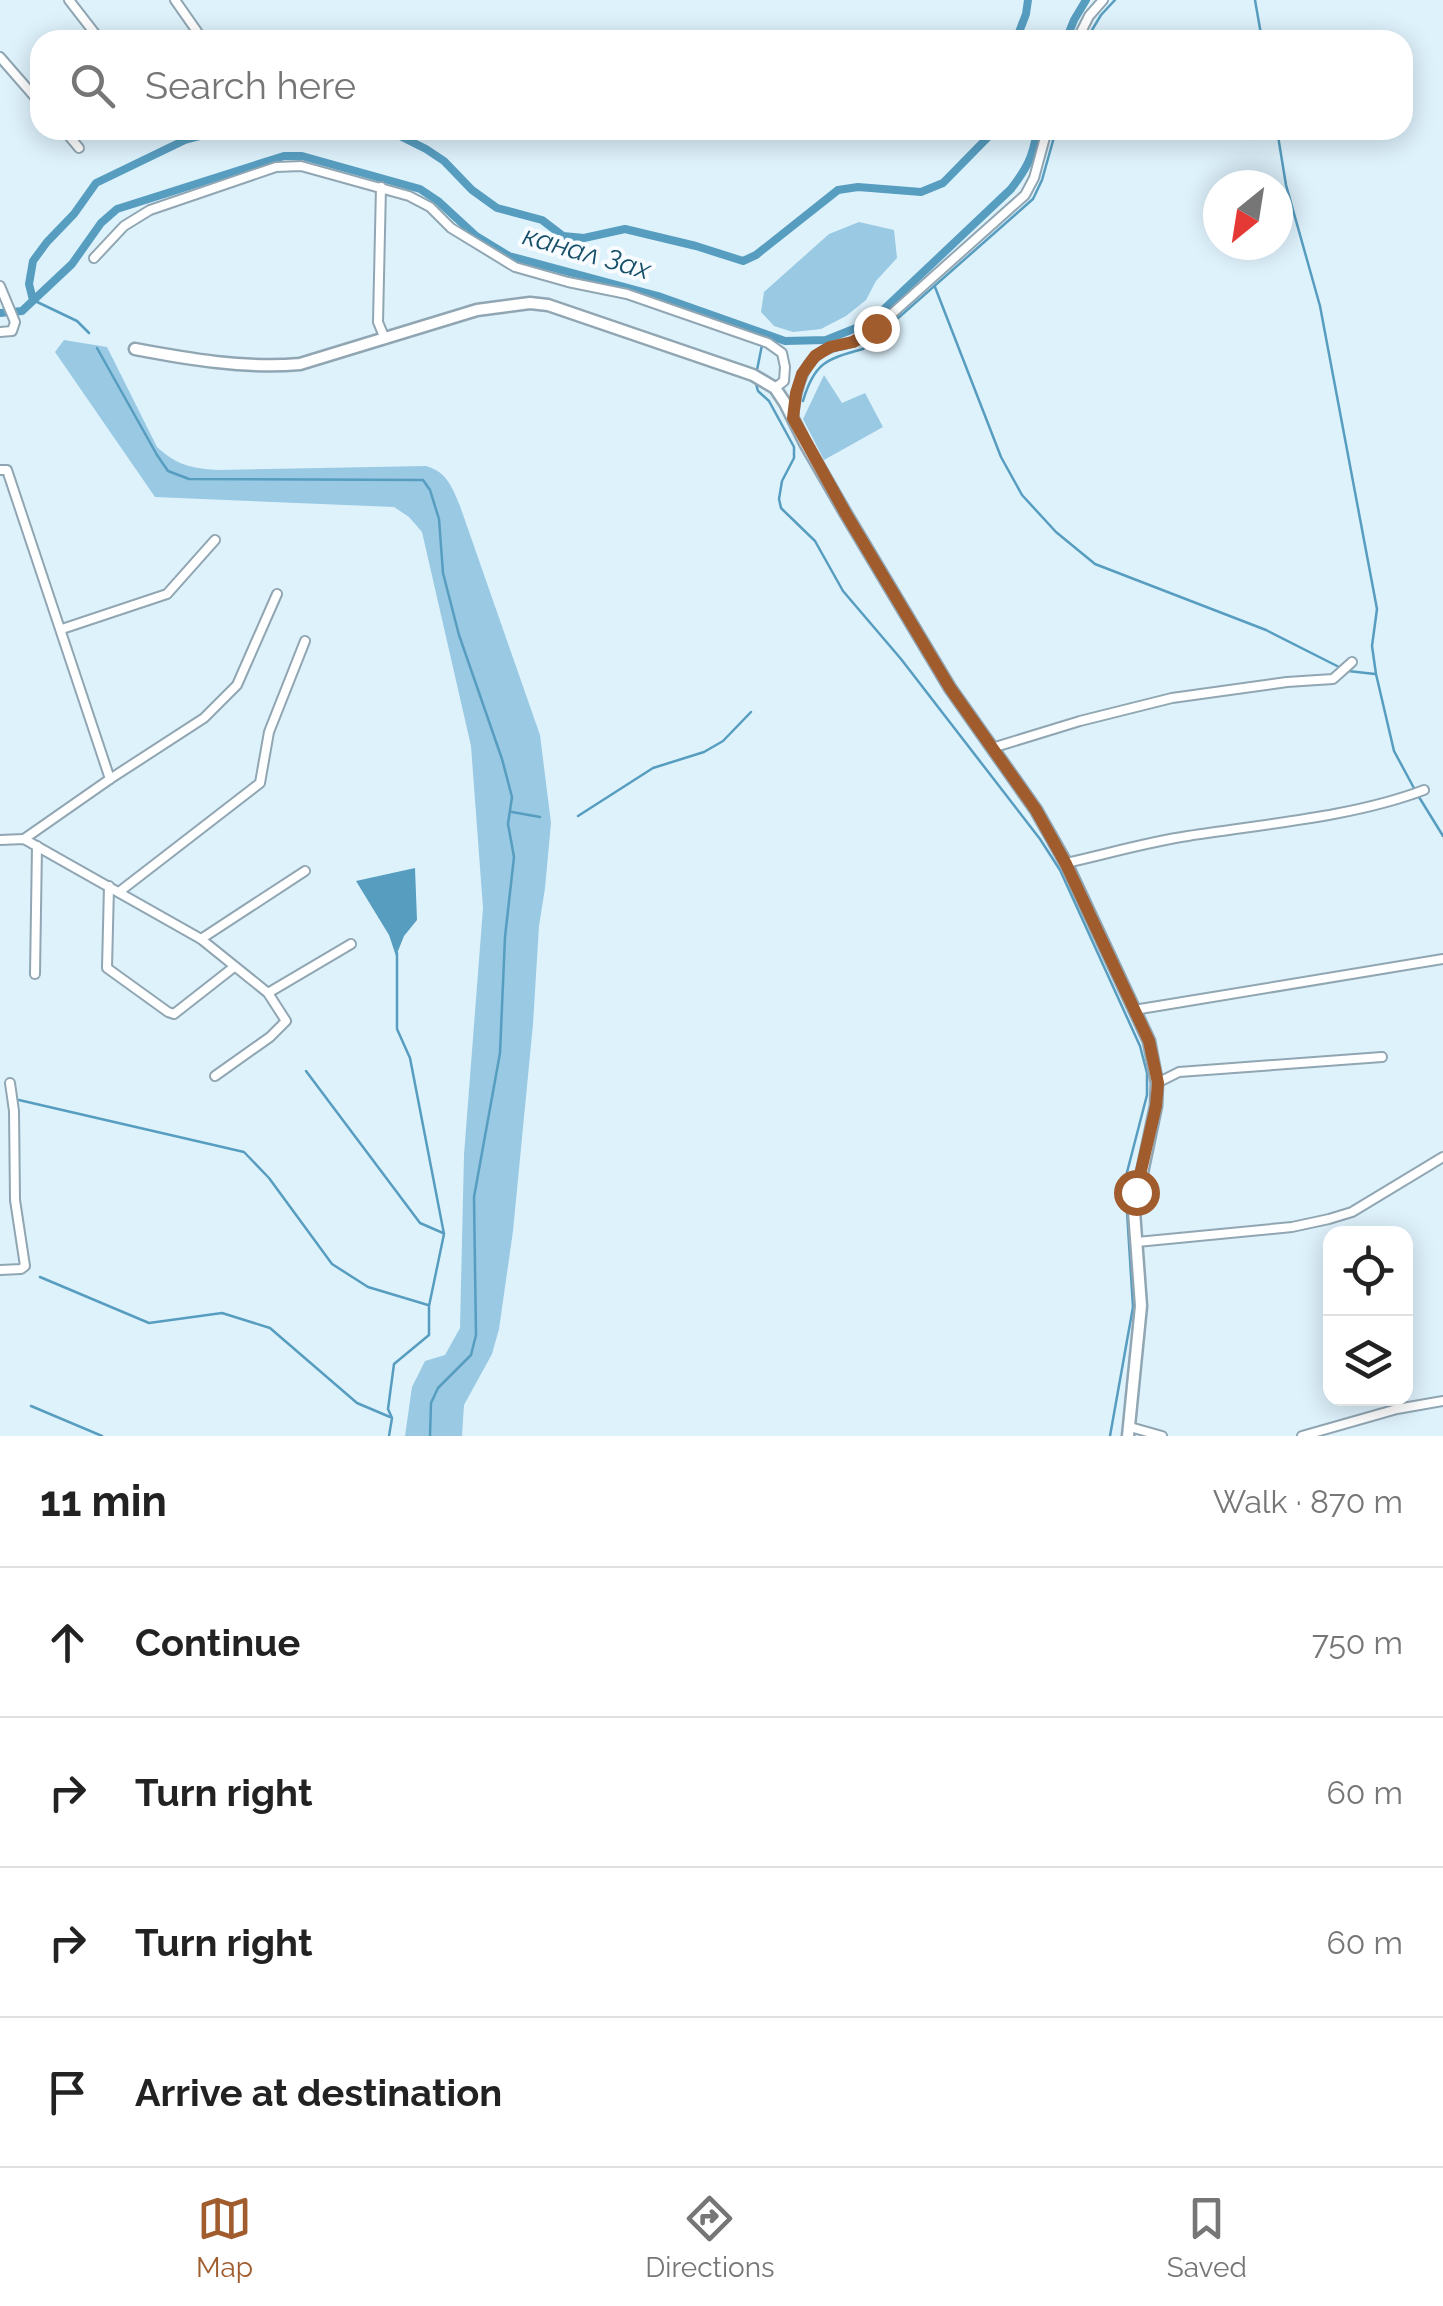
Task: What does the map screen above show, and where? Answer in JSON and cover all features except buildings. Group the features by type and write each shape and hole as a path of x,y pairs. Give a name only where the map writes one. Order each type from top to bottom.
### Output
{"main road":[{"path":"135,349 277,366 324,358 477,310 530,303 548,305 779,384 804,443 893,594 950,688 1036,810 1066,864 1149,1041 1158,1083 1134,1211 1142,1306 1129,1431"}],"street":[{"path":"69,0 92,30"},
{"path":"174,0 195,30"},
{"path":"1082,30 1103,0"},
{"path":"0,57 30,92"},
{"path":"72,140 79,148"},
{"path":"793,418 802,374 815,356 830,347 853,342 876,328 1025,195 1044,140"},
{"path":"94,258 124,226 150,210 276,167 301,166 410,196 430,208 450,228 515,267 627,294 768,343 782,352 786,367 779,384 796,393"},
{"path":"380,188 378,322 385,339"},
{"path":"0,286 15,322 12,331 0,332"},
{"path":"4,470 62,629 110,779"},
{"path":"62,629 167,594 215,540"},
{"path":"24,839 204,718 237,685 277,594"},
{"path":"119,892 260,783 268,732 304,641"},
{"path":"991,748 1172,698 1288,682 1333,680 1352,662"},
{"path":"1066,864 1181,837 1318,816 1400,799 1424,790"},
{"path":"0,840 24,839 110,886 201,939 268,994 286,1021 215,1076"},
{"path":"35,974 37,846"},
{"path":"201,939 305,871"},
{"path":"110,886 108,968 168,1012 174,1014 234,966"},
{"path":"268,994 350,944"},
{"path":"1134,1010 1443,958"},
{"path":"1158,1083 1179,1072 1382,1057"},
{"path":"0,1270 25,1266 14,1200 14,1111 10,1084"},
{"path":"1137,1242 1292,1228 1329,1219 1352,1212 1443,1158"},
{"path":"1302,1436 1397,1408 1443,1401"},
{"path":"1129,1431 1162,1436"}],"shaded area":[{"path":"859,222 894,230 897,258 876,281 866,300 821,329 793,332 774,326 761,312 764,292 829,234"},
{"path":"64,340 107,347 157,447 184,464 217,470 426,466 444,476 460,506 540,735 551,823 513,1231 499,1329 492,1354 464,1405 462,1436 405,1436 412,1387 425,1361 445,1355 460,1328 464,1155 483,908 471,746 422,532 394,507 155,497 55,352"},
{"path":"824,375 842,403 865,393 883,427 824,460 803,419"},
{"path":"415,868 417,920 404,936 396,956 389,935 356,881"}],"waterway":[{"path":"1020,30 1028,0"},
{"name":"канал Зах","path":"1070,30 1086,0"},
{"path":"1092,30 1115,0"},
{"path":"1255,0 1260,30"},
{"path":"33,300 29,284 33,261 96,183 185,140"},
{"path":"408,140 444,161 472,190 497,208 542,220 563,236 584,238 625,229 743,261 838,190 858,187 921,192 943,183 985,140"},
{"name":"канал Зах","path":"0,313 22,311 72,264 101,223 117,209 284,156 302,156 420,189 476,236 509,256 658,296 785,341 826,340 861,326 880,313 1011,189 1028,162 1035,140"},
{"path":"803,401 812,378 823,364 863,349 1033,199 1053,140"},
{"path":"1279,140 1286,185 1320,306 1377,609 1372,646 1376,674 1394,751 1415,790"},
{"path":"935,287 1001,457 1022,495 1056,532 1095,564 1266,630 1341,668"},
{"path":"33,300 77,321 89,333"},
{"path":"757,370 762,345"},
{"path":"97,348 168,471 189,479 423,480 439,519 443,573 459,635 512,797 508,824 514,857 505,937 500,1053 474,1197 476,1335 471,1355 438,1388 431,1403 430,1436"},
{"path":"756,384 794,447 794,458 782,481 781,508 815,541 843,591 901,659 1040,839 1060,870 1140,1046 1147,1073 1147,1095 1125,1180 1133,1307 1110,1436"},
{"path":"1348,671 1375,674"},
{"path":"578,816 653,768 704,752 723,741 751,712"},
{"path":"1419,797 1443,836"},
{"path":"512,812 540,817"},
{"path":"389,1436 394,1364 429,1335 429,1306 444,1234 410,1058 397,1029 397,953"},
{"path":"306,1071 420,1223 443,1233"},
{"path":"19,1100 244,1152 269,1178 332,1264 368,1287 428,1305"},
{"path":"40,1277 149,1323 222,1313 270,1328 357,1403 390,1417"},
{"path":"31,1406 102,1436"}],"route":[{"path":"876,328 853,342 830,347 815,356 802,374 793,418 804,443 950,688 1036,810 1066,864 1149,1041 1158,1083 1136,1192"}]}
